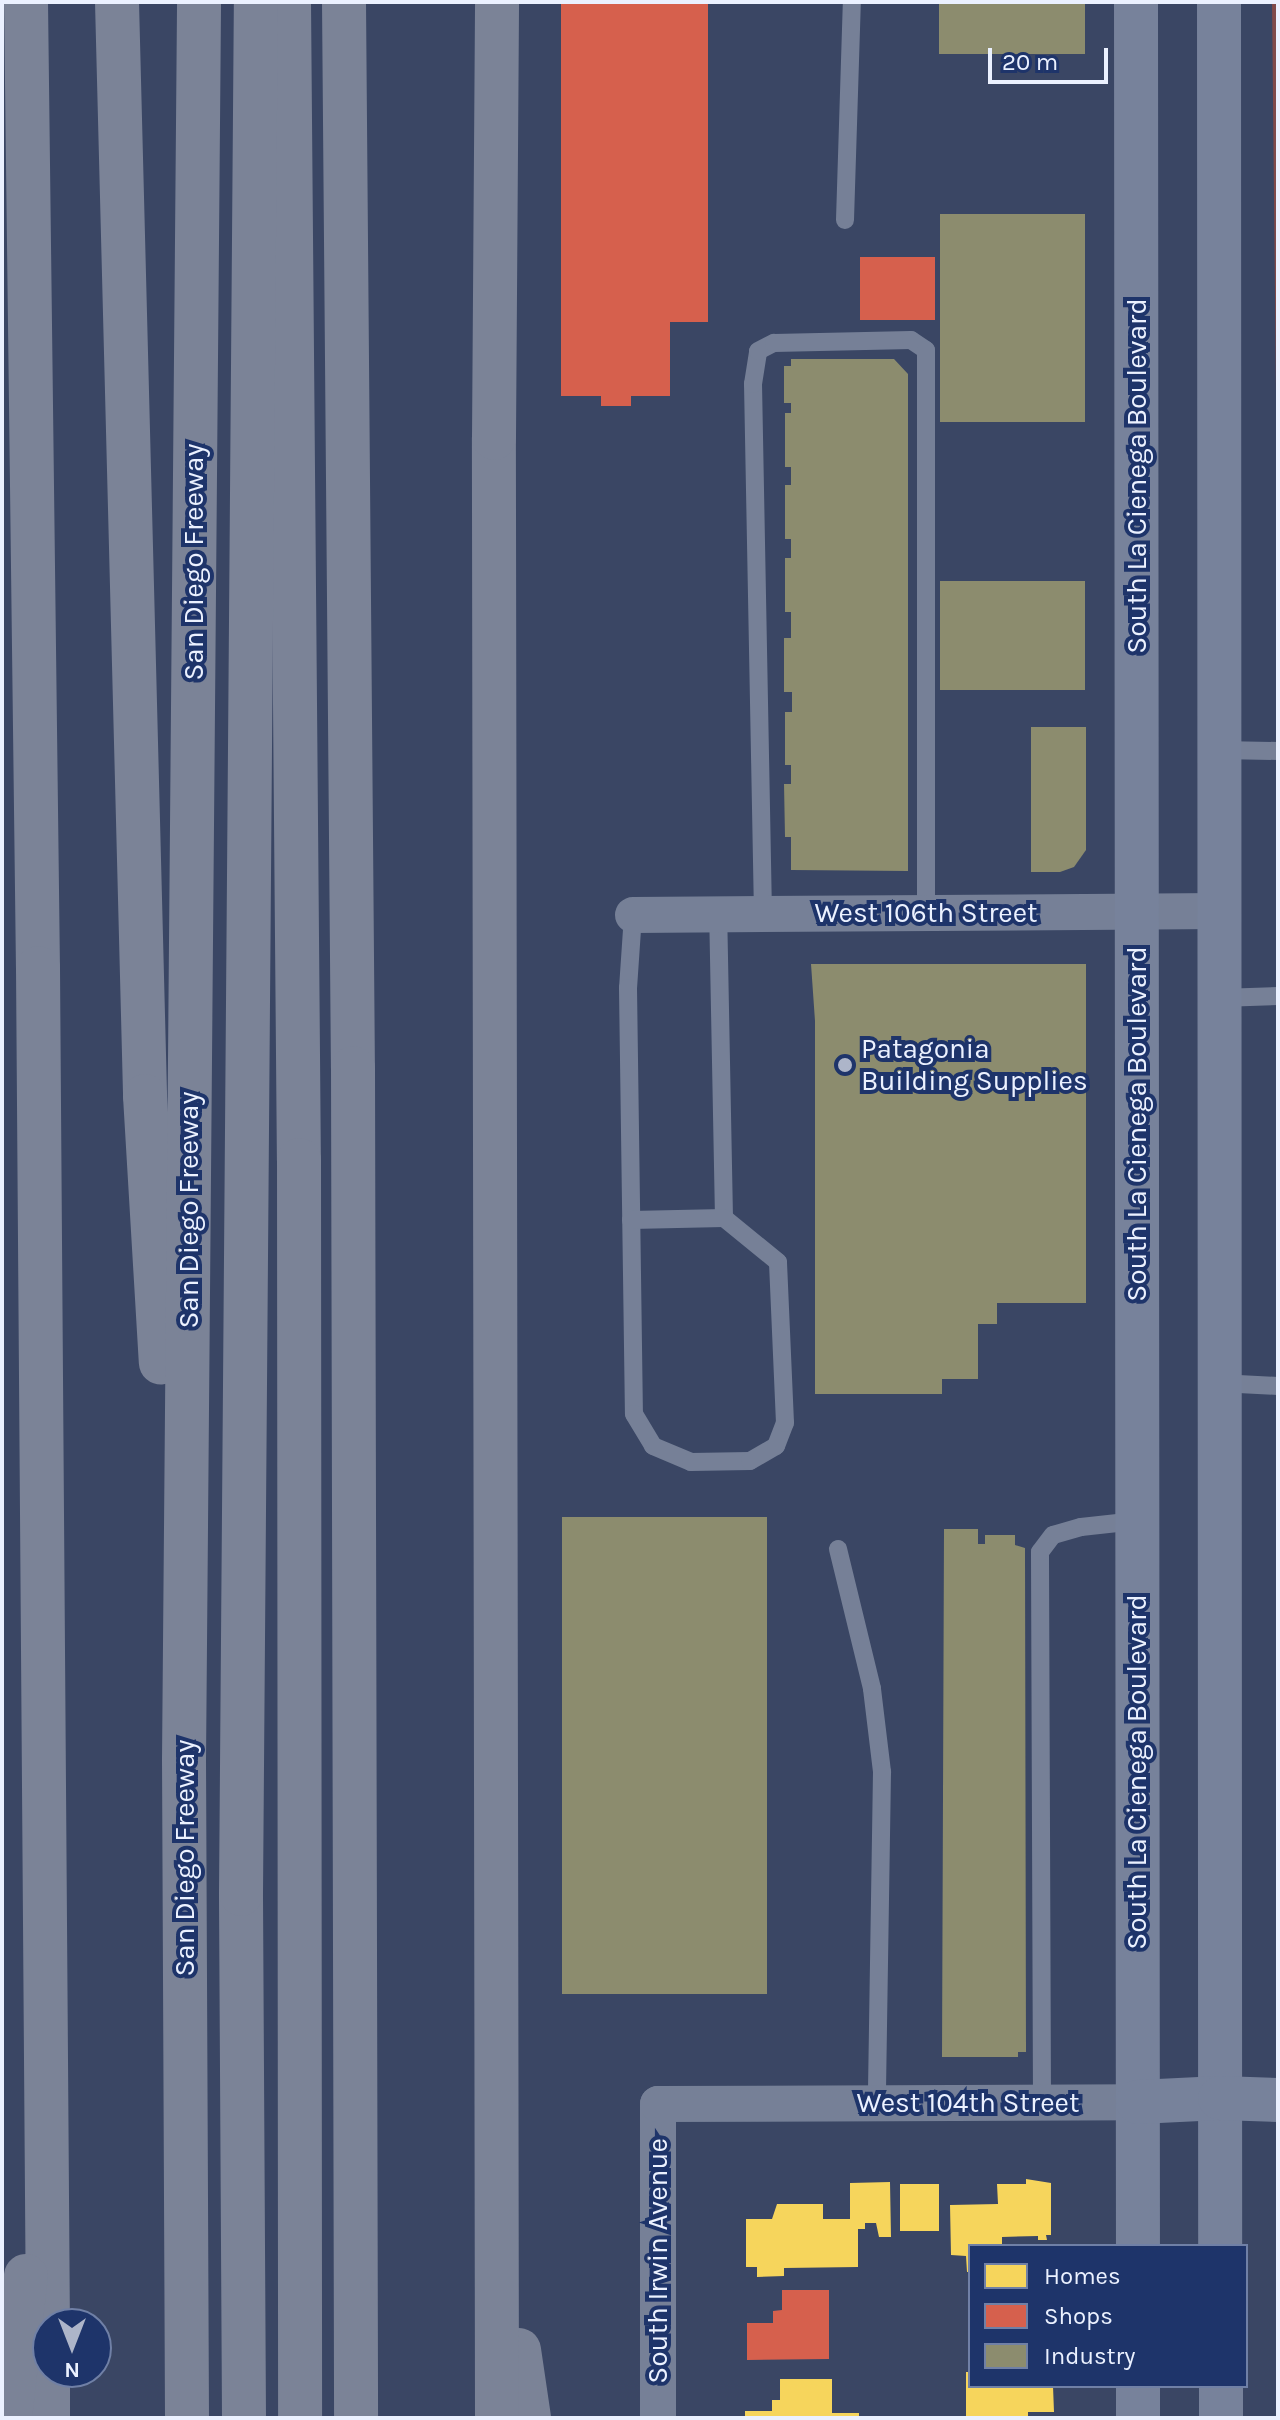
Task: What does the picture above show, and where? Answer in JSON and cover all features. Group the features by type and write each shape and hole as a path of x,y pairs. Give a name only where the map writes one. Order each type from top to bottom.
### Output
{"highway":[{"path":"117,2 145,1096 184,1761"},
{"name":"San Diego Freeway","path":"187,2418 184,1761 199,2"},
{"path":"244,2418 241,1894 256,2"},
{"path":"289,2 299,1145 300,2418"},
{"path":"497,2 494,438 497,2418"},
{"path":"26,3 48,2308"},
{"path":"345,12 353,1068 356,2418"},
{"path":"10,2418 48,2087"},
{"path":"497,2193 529,2418"},
{"path":"48,2388 48,2418"}],"main road":[{"name":"South La Cienega Boulevard","path":"1136,2 1138,2244"},
{"path":"1219,2 1220,2244"},
{"name":"West 104th Street","path":"1138,2102 1220,2098 1278,2100"},
{"path":"1138,2388 1138,2418"},
{"path":"1221,2388 1221,2418"}],"street":[{"name":"West 106th Street","path":"633,915 1220,911"},
{"name":"West 104th Street","path":"658,2104 1138,2102"},
{"name":"South Irwin Avenue","path":"658,2104 658,2418"}],"lane":[{"path":"845,220 852,2"},
{"path":"763,914 753,384 758,351 774,343 911,340 926,350 926,913"},
{"path":"1220,750 1278,751"},
{"path":"718,914 724,1218"},
{"path":"631,1220 724,1218 778,1262 785,1423 776,1446 750,1461 691,1462 653,1446 634,1414 631,1220 628,988 633,915"},
{"path":"1220,998 1278,996"},
{"path":"1219,1383 1278,1386"},
{"path":"1042,2102 1040,1552 1053,1535 1081,1527 1136,1521"},
{"path":"838,1549 872,1689 882,1772 877,2103"}],"shaded area":[{"path":"1272,2 1278,2 1278,489 1277,489"}],"building: Homes":[{"path":"1026,2179 1051,2183 1051,2235 1046,2235 1047,2240 1038,2240 1038,2236 1002,2237 1002,2244 968,2244 967,2272 966,2256 951,2255 950,2205 998,2204 997,2184 1026,2184"},
{"path":"890,2182 891,2237 879,2237 876,2223 865,2223 865,2229 858,2229 858,2267 784,2268 784,2276 757,2277 757,2267 746,2267 746,2219 772,2219 777,2204 823,2204 823,2219 850,2219 850,2183"},
{"path":"900,2184 939,2184 939,2231 900,2231"},
{"path":"966,2372 968,2388 1053,2388 1054,2412 1028,2412 1028,2418 966,2418"},
{"path":"780,2379 832,2379 832,2413 859,2413 859,2418 745,2418 745,2411 772,2411 772,2400 780,2400"}],"building: Shops":[{"path":"561,2 708,2 708,322 670,322 670,396 631,396 631,406 601,406 601,396 561,396"},
{"path":"860,257 935,257 935,320 860,320"},
{"path":"782,2290 829,2290 829,2359 747,2360 747,2323 773,2323 773,2311 782,2310"}],"building: Industry":[{"path":"939,2 1085,2 1085,54 939,54"},
{"path":"940,214 1085,214 1085,422 940,422"},
{"path":"791,359 894,359 908,374 908,871 791,870 791,837 785,837 784,784 791,784 791,765 785,765 785,712 792,712 792,692 784,692 784,638 791,638 791,612 785,612 785,558 791,558 791,539 785,539 785,485 791,485 791,467 785,467 785,413 791,413 791,403 784,403 784,366 791,366"},
{"path":"940,581 1085,581 1085,690 940,690"},
{"path":"1031,727 1086,727 1086,850 1074,867 1060,872 1031,872"},
{"path":"811,964 1086,964 1086,1303 997,1303 997,1324 978,1324 978,1379 942,1379 942,1394 815,1394 815,1021"},
{"path":"562,1517 767,1517 767,1994 562,1994"},
{"path":"944,1529 978,1529 978,1544 985,1544 985,1535 1015,1535 1015,1545 1025,1548 1026,2052 1018,2052 1018,2057 942,2057"}],"place":[{"name":"Patagonia Building Supplies","path":"845,1065"}]}
